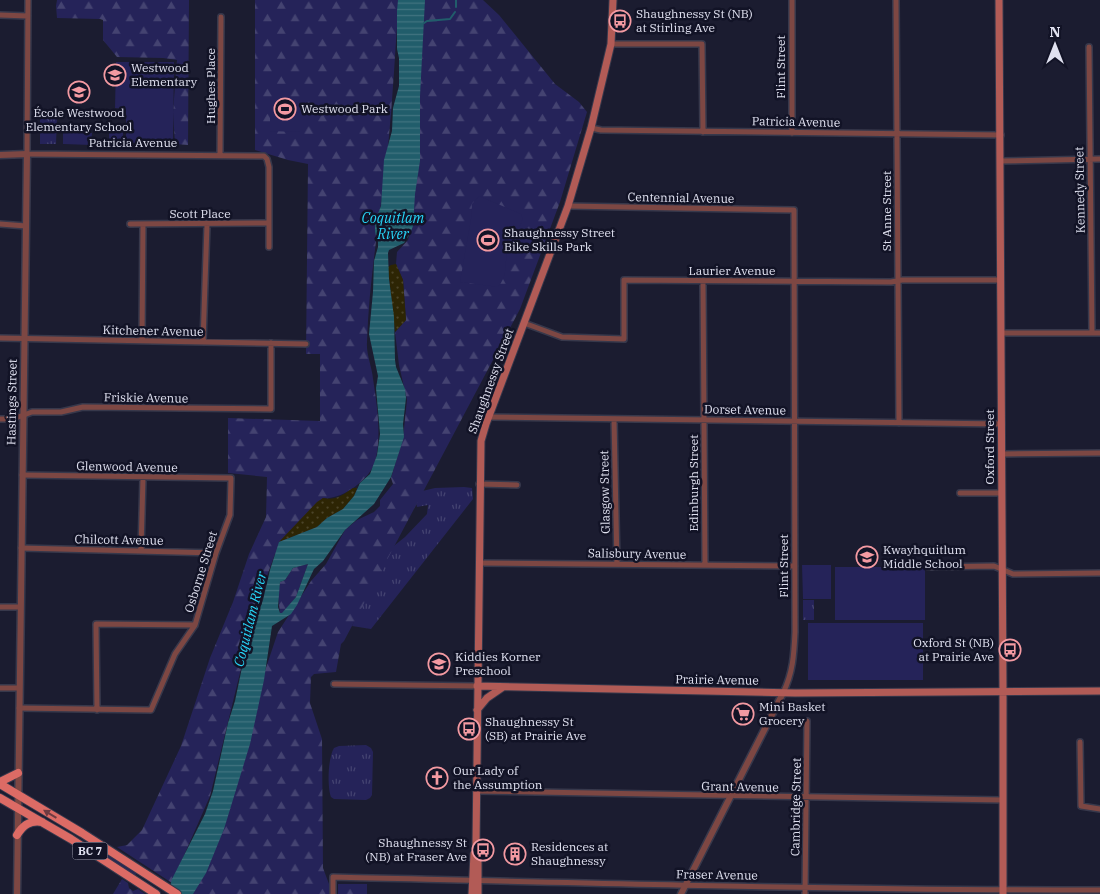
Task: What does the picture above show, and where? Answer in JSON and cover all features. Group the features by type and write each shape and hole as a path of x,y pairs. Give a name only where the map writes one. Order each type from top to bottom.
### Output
{"main road":[{"name":"Shaughnessy Street","path":"472,894 475,881 476,844 481,441 488,417 568,206 591,128 611,44 613,0"},
{"name":"Oxford Street","path":"999,0 1004,692 1002,892"},
{"name":"Prairie Avenue","path":"477,686 784,693 1100,691"},
{"path":"477,710 487,698 504,686"},
{"path":"0,783 18,773"},
{"name":"BC 7","path":"0,783 177,894"},
{"name":"BC 7","path":"0,798 43,822 156,894"},
{"path":"17,835 27,823 43,822"},
{"name":"Shaughnessy Street","path":"475,881 478,894"}],"street":[{"name":"Hastings Street","path":"17,894 28,0"},
{"name":"Flint Street","path":"792,0 792,133"},
{"name":"St Anne Street","path":"896,0 899,423"},
{"path":"0,15 28,16"},
{"name":"Hughes Place","path":"220,155 221,18"},
{"path":"611,44 702,44 703,132"},
{"name":"Kennedy Street","path":"1089,47 1092,333"},
{"name":"Patricia Avenue","path":"591,128 601,130 703,132 1001,135"},
{"name":"Patricia Avenue","path":"0,154 259,155 266,157 269,167 269,224"},
{"path":"1000,162 1100,160"},
{"name":"Centennial Avenue","path":"568,206 794,210"},
{"name":"Flint Street","path":"680,894 729,796 784,693 794,662 794,210"},
{"path":"0,224 26,226"},
{"name":"Scott Place","path":"130,224 269,224"},
{"path":"142,340 143,224"},
{"path":"269,224 269,247"},
{"path":"203,342 207,225"},
{"name":"Laurier Avenue","path":"524,323 562,337 624,338 624,280 891,282 1001,280"},
{"name":"Edinburgh Street","path":"703,281 705,565"},
{"path":"1002,333 1100,333"},
{"name":"Kitchener Avenue","path":"0,338 306,344"},
{"name":"Friskie Avenue","path":"0,419 13,419 32,412 61,412 83,407 271,409 271,343"},
{"name":"Dorset Avenue","path":"488,417 1002,424"},
{"name":"Glasgow Street","path":"614,419 617,564"},
{"path":"1002,454 1100,453"},
{"name":"Glenwood Avenue","path":"22,476 231,478"},
{"path":"141,550 143,478"},
{"name":"Osborne Street","path":"19,708 151,710 175,654 195,625 216,552 230,515 231,478"},
{"path":"479,484 517,485"},
{"path":"960,493 1002,493"},
{"name":"Chilcott Avenue","path":"21,548 216,552"},
{"name":"Salisbury Avenue","path":"479,563 795,566"},
{"path":"928,567 994,566 1014,574 1100,573"},
{"path":"0,607 20,607"},
{"path":"97,710 96,624 195,625"},
{"name":"Prairie Avenue","path":"334,684 477,686"},
{"path":"0,688 19,688"},
{"name":"Cambridge Street","path":"805,894 807,721"},
{"path":"1080,742 1081,806 1100,808"},
{"name":"Grant Avenue","path":"476,792 1003,800"},
{"name":"Fraser Avenue","path":"333,894 333,876 475,881 1002,892 1100,890"}],"green space":[{"path":"57,0 189,0 188,145 175,144 173,112 177,60 117,57 103,40 103,20 57,18"},
{"path":"255,0 399,0 390,129 368,318 367,351 377,410 378,442 375,462 367,476 354,488 338,496 323,498 275,554 257,603 210,796 172,883 117,847 127,845 142,830 181,746 210,658 233,602 249,554 266,517 267,477 228,473 228,418 320,421 320,354 306,354 308,164 255,150"},
{"path":"420,0 483,0 499,15 555,84 579,102 587,112 560,202 520,309 341,644 336,672 314,674 311,677 310,703 322,739 323,868 329,884 329,894 190,894 278,632 311,581 326,564 345,530 357,520 374,512 380,506 380,500 393,484 391,478 403,438 407,400 399,365 395,332 406,320 403,280 396,264 397,252 408,240 413,223"},
{"path":"116,62 174,62 173,143 126,143 126,109 115,108"},
{"name":"Westwood Park","path":"270,98 300,98 300,132 270,131"},
{"path":"40,110 51,110 57,117 56,144 40,144"},
{"path":"109,129 123,129 123,141 109,142"},
{"path":"63,133 92,133 91,145 63,144"},
{"name":"Shaughnessy Street Bike Skills Park","path":"479,196 521,214 522,218 522,222 509,241 504,277 498,287 460,282 472,204"},
{"path":"435,488 472,488 473,499 371,629 352,626 385,553 405,537 427,514 428,505 417,507 414,493"},
{"path":"308,564 296,597 282,614 280,613 278,596 280,582 285,580 293,568"},
{"path":"802,565 831,565 831,599 803,599"},
{"path":"835,567 925,567 925,620 835,620"},
{"path":"803,600 814,600 814,620 803,620"},
{"path":"808,623 923,623 923,680 808,680"},
{"path":"366,745 373,752 372,795 366,800 334,799 331,797 330,792 329,765 334,748 339,746"},
{"path":"88,845 137,872 135,876"},
{"path":"122,879 128,883 129,888 133,891 138,889 145,894 113,894"},
{"path":"338,884 367,884 367,894 338,894"}],"sand":[{"path":"396,264 403,280 406,320 395,332 388,267"},
{"path":"353,488 357,488 354,496 343,509 327,518 317,527 279,542 317,502 323,498 339,497"}],"water":[{"name":"Coquitlam River","path":"398,0 425,0 420,96 420,161 413,226 404,243 389,250 388,253 394,317 395,360 405,389 406,398 403,424 404,437 391,477 374,504 345,530 323,561 314,569 291,614 272,626 264,680 250,744 224,829 206,873 193,894 168,894 172,879 205,814 213,791 245,653 263,600 279,542 317,527 327,518 343,509 354,496 360,483 370,474 377,455 380,434 376,388 378,376 369,334 374,261 378,247 375,221 381,206 384,160 392,131 393,108 399,86","holes":["308,564 296,597 280,613 278,607 280,582 285,580 293,568"]}],"waterway":[{"path":"456,0 456,7"},
{"path":"424,23 427,21 450,19 455,12"}],"place":[{"name":"Shaughnessy St (NB) at Stirling Ave","path":"620,21"},
{"name":"Westwood Elementary","path":"115,75"},
{"name":"École Westwood Elementary School","path":"79,92"},
{"name":"Westwood Park","path":"285,109"},
{"name":"Shaughnessy Street Bike Skills Park","path":"488,240"},
{"name":"Kwayhquitlum Middle School","path":"867,557"},
{"name":"Oxford St (NB) at Prairie Ave","path":"1010,650"},
{"name":"Kiddies Korner Preschool","path":"439,664"},
{"name":"Mini Basket Grocery","path":"743,714"},
{"name":"Shaughnessy St (SB) at Prairie Ave","path":"469,729"},
{"name":"Our Lady of the Assumption","path":"437,778"},
{"name":"Shaughnessy St (NB) at Fraser Ave","path":"483,850"},
{"name":"Residences at Shaughnessy","path":"515,854"}]}
